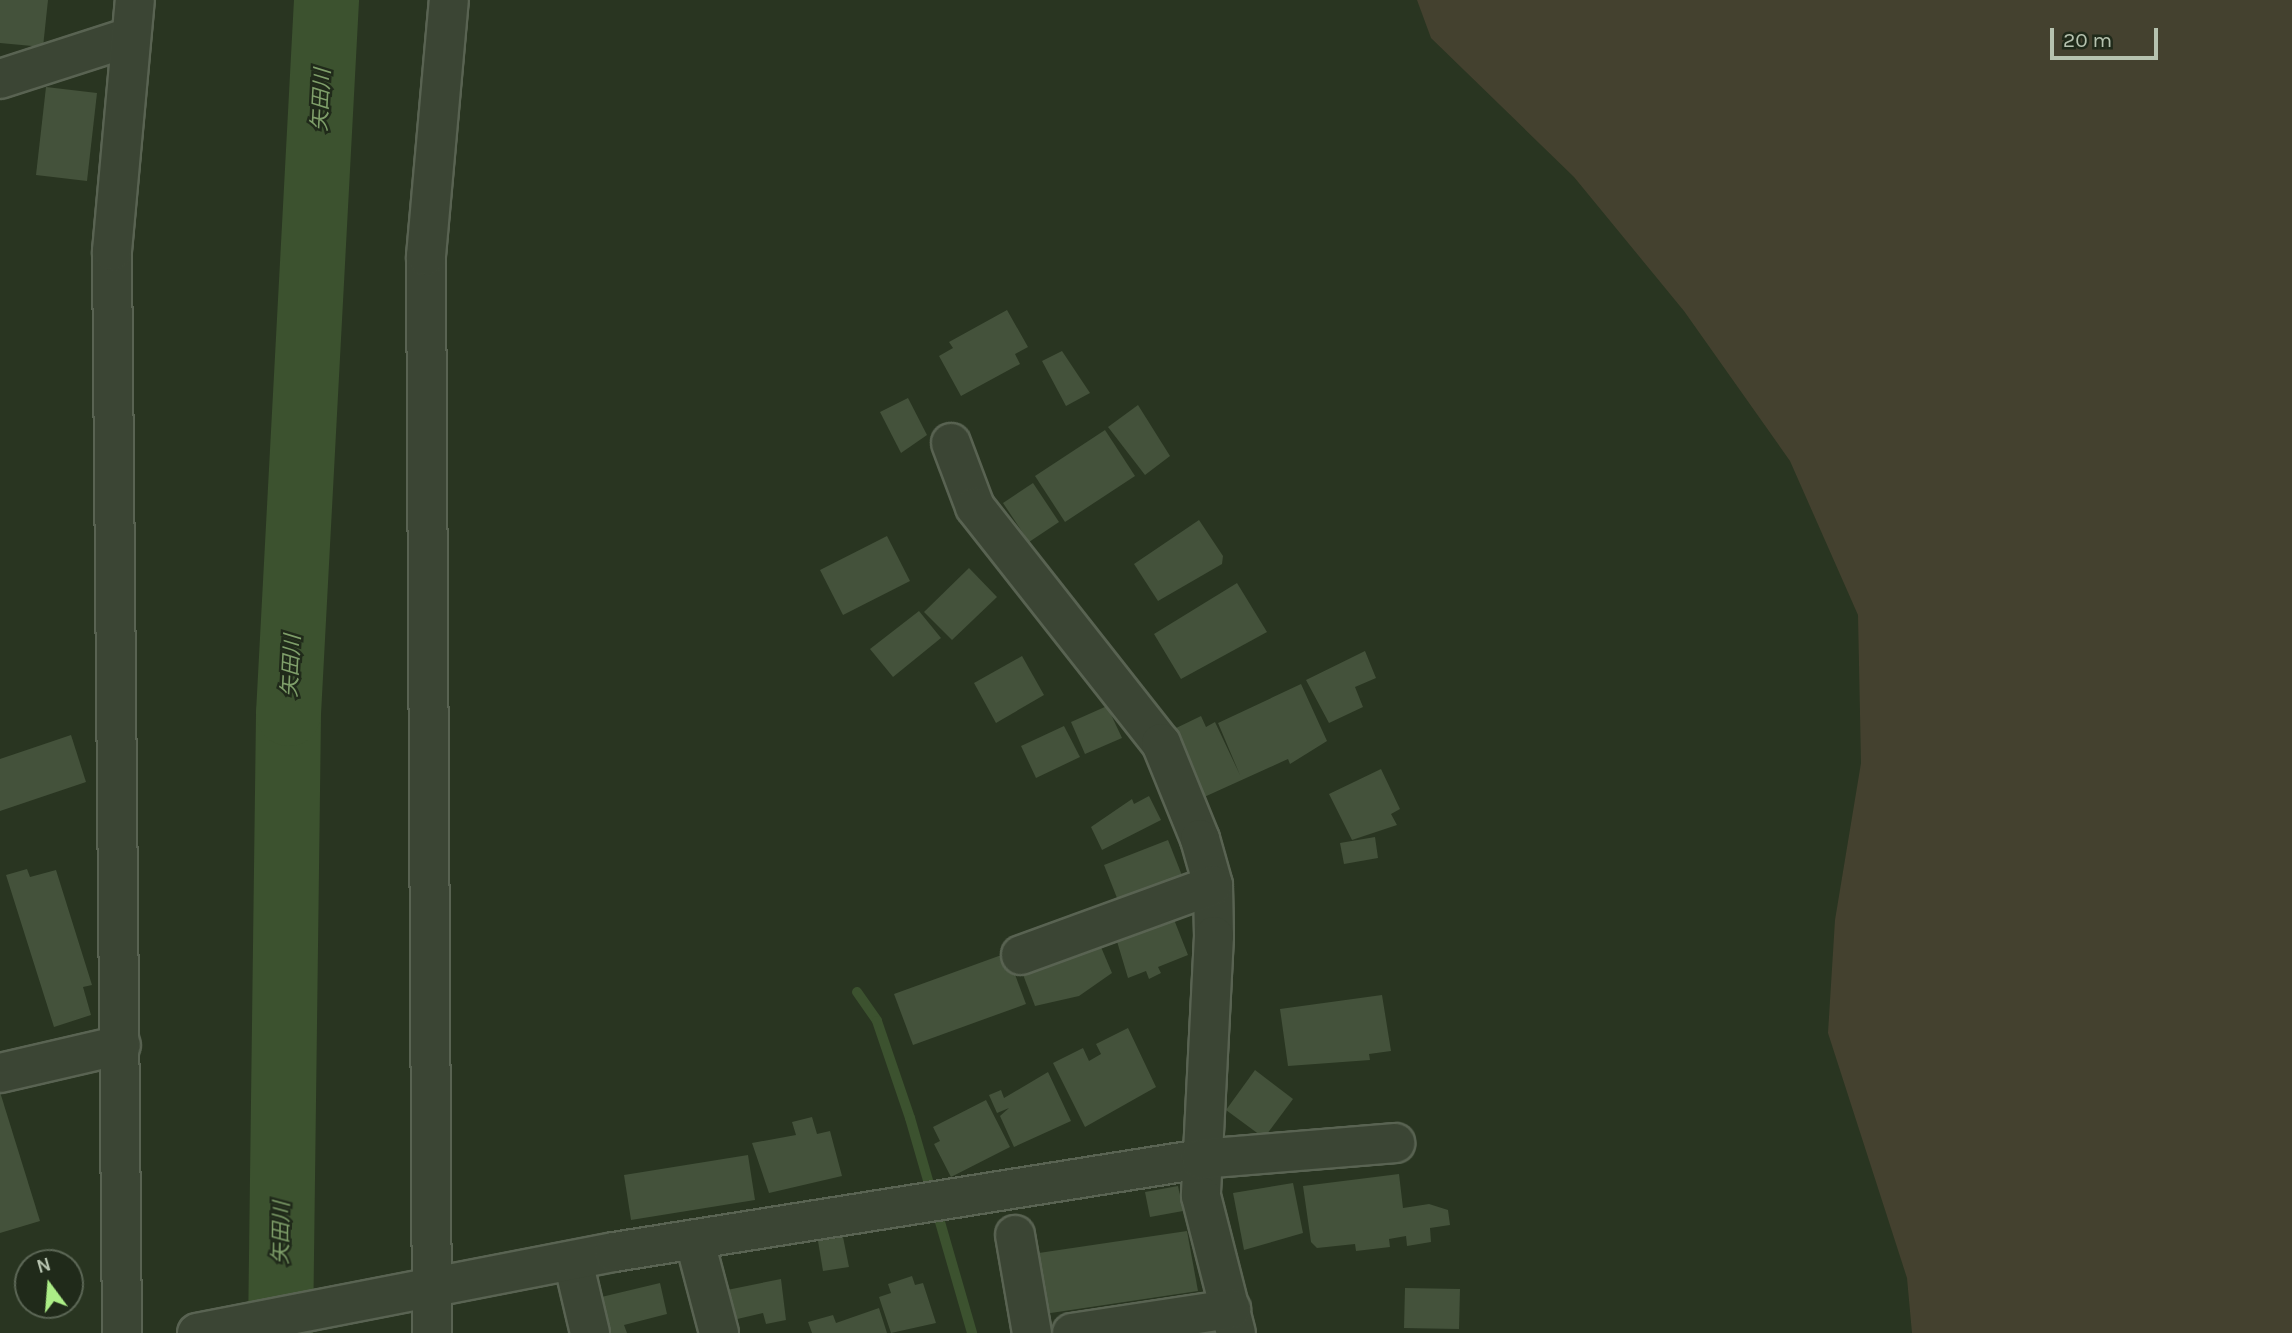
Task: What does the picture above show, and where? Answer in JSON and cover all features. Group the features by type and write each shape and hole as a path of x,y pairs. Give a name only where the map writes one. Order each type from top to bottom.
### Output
{"street":[{"path":"432,1333 421,1294 426,256 449,0"},
{"path":"0,79 132,18 112,251 122,1333"},
{"path":"951,443 975,507 1161,743 1213,885 1201,1196 1233,1321 1072,1333"},
{"path":"1021,955 1213,885"},
{"path":"0,1073 121,1045"},
{"path":"197,1333 421,1294 573,1261 1201,1159 1395,1143"},
{"path":"1015,1235 1032,1333"},
{"path":"695,1242 719,1333"},
{"path":"573,1261 590,1333"}],"shaded area":[{"path":"1417,0 2292,0 2292,1333 1912,1333 1907,1278 1828,1033 1835,920 1861,763 1858,615 1790,461 1684,311 1574,177 1431,38"}],"building":[{"path":"0,0 48,0 43,47 0,43"},
{"path":"46,87 97,93 87,181 36,175"},
{"path":"1007,310 1028,347 1015,354 1020,364 961,396 939,356 953,348 949,342"},
{"path":"1062,351 1090,393 1066,406 1042,361"},
{"path":"908,398 927,435 901,453 880,412"},
{"path":"1138,405 1170,456 1145,475 1108,427"},
{"path":"1105,430 1135,476 1065,522 1035,476"},
{"path":"1033,483 1059,522 1029,542 1003,503"},
{"path":"1199,520 1223,556 1222,564 1158,601 1134,564"},
{"path":"887,536 910,581 843,615 820,570"},
{"path":"969,568 997,597 952,640 924,612"},
{"path":"1237,583 1267,632 1181,679 1154,634"},
{"path":"919,611 941,638 893,677 870,649"},
{"path":"1365,651 1376,678 1355,687 1363,707 1329,723 1306,680"},
{"path":"1022,656 1044,695 996,723 974,683"},
{"path":"1301,684 1327,741 1290,764 1288,759 1202,798 1170,731 1201,716 1206,727 1215,722 1240,775 1218,723"},
{"path":"1107,706 1122,738 1085,754 1071,722"},
{"path":"1064,726 1080,757 1036,778 1021,746"},
{"path":"71,735 86,782 0,811 0,759"},
{"path":"1381,769 1400,809 1391,814 1397,825 1352,840 1329,794"},
{"path":"1149,796 1161,820 1102,850 1091,827 1132,799 1134,804"},
{"path":"1375,837 1378,858 1344,864 1340,843"},
{"path":"1168,840 1183,878 1119,903 1104,865"},
{"path":"27,869 30,877 56,870 92,985 83,987 91,1015 54,1027 6,875"},
{"path":"1173,917 1188,955 1158,967 1161,973 1149,979 1146,971 1128,978 1116,938"},
{"path":"1098,940 1112,973 1079,996 1035,1006 1022,972"},
{"path":"1007,953 1026,1004 913,1045 894,994"},
{"path":"1382,995 1391,1051 1369,1054 1370,1060 1288,1066 1280,1009"},
{"path":"1128,1028 1156,1087 1085,1127 1053,1063 1083,1048 1089,1061 1101,1054 1096,1044"},
{"path":"1255,1070 1293,1099 1264,1138 1226,1110"},
{"path":"1048,1072 1071,1121 1014,1147 1000,1116 1009,1108 997,1113 989,1095 1001,1090 1004,1098"},
{"path":"0,1092 40,1221 0,1233"},
{"path":"986,1100 1010,1147 951,1177 934,1144 940,1141 933,1127"},
{"path":"812,1117 817,1134 830,1131 842,1176 769,1193 752,1143 796,1135 792,1122"},
{"path":"748,1155 755,1200 631,1220 624,1175"},
{"path":"1399,1174 1403,1208 1429,1204 1448,1210 1450,1225 1430,1228 1431,1242 1407,1246 1406,1236 1389,1239 1390,1247 1356,1251 1355,1244 1317,1248 1311,1242 1303,1186"},
{"path":"1293,1183 1303,1233 1244,1250 1233,1193"},
{"path":"1178,1186 1183,1211 1150,1217 1145,1192"},
{"path":"1187,1231 1198,1291 1044,1314 1032,1254"},
{"path":"843,1237 849,1267 823,1271 818,1241"},
{"path":"912,1276 915,1285 923,1283 936,1323 891,1333 879,1297 891,1293 888,1284"},
{"path":"781,1279 786,1320 766,1324 763,1313 733,1320 727,1290"},
{"path":"660,1283 667,1314 624,1325 627,1333 602,1333 593,1299"},
{"path":"1405,1288 1460,1289 1459,1329 1404,1328"},
{"path":"879,1308 887,1333 812,1333 808,1322 833,1315 836,1323"}],"waterway":[{"name":"矢田川","path":"280,1333 288,713 326,0"},
{"path":"857,992 877,1021 910,1118 972,1333"}]}
